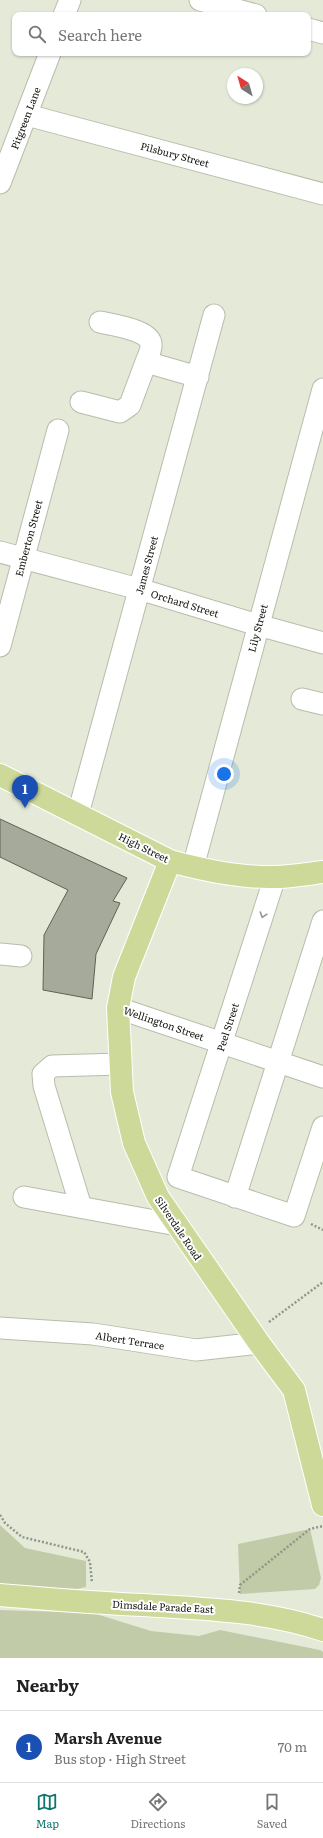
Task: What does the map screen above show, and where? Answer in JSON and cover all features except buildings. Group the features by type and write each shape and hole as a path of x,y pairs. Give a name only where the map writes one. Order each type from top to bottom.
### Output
{"main road":[{"name":"High Street","path":"0,775 170,861 193,867 254,877 275,877 323,872"},
{"name":"Silverdale Road","path":"170,861 124,977 118,1008 122,1092 134,1143 158,1197 256,1339 294,1390 323,1505"},
{"name":"Dimsdale Parade East","path":"0,1595 238,1611 299,1622 323,1630"}],"street":[{"path":"65,12 70,0"},
{"path":"200,0 245,12"},
{"path":"311,30 323,33"},
{"name":"Pitgreen Lane","path":"1,177 27,115 49,56"},
{"name":"Pilsbury Street","path":"27,115 323,194"},
{"name":"James Street","path":"78,814 214,315"},
{"path":"81,402 120,412 130,405 152,346 150,338 144,333 100,322"},
{"path":"146,362 198,377"},
{"name":"Lily Street","path":"193,867 323,389"},
{"name":"Emberton Street","path":"0,646 22,558 58,430"},
{"name":"Orchard Street","path":"0,552 139,588 258,625 323,643"},
{"path":"302,698 323,704"},
{"name":"Peel Street","path":"235,1197 178,1177 275,877"},
{"path":"323,921 235,1197 294,1216 323,1127"},
{"path":"0,954 21,956"},
{"name":"Wellington Street","path":"118,1008 323,1078"},
{"path":"81,1207 44,1086 43,1074 52,1066 121,1064"},
{"path":"24,1197 177,1225"},
{"name":"Albert Terrace","path":"0,1328 93,1334 196,1350 256,1339"}],"path":[{"path":"256,1339 323,1282"},
{"path":"0,1515 6,1523 22,1537 84,1552 90,1562 94,1602"},
{"path":"238,1611 240,1585 310,1529 323,1526"}],"green space":[{"path":"0,1525 25,1548 86,1561 86,1587 77,1589 0,1585"},
{"path":"310,1529 321,1578 319,1585 315,1589 240,1594 238,1544"},
{"path":"0,1610 93,1613 151,1631 199,1636 220,1630 320,1650 323,1652 323,1658 0,1658"}],"place":[{"name":"Marsh Avenue","path":"25,808"}]}
